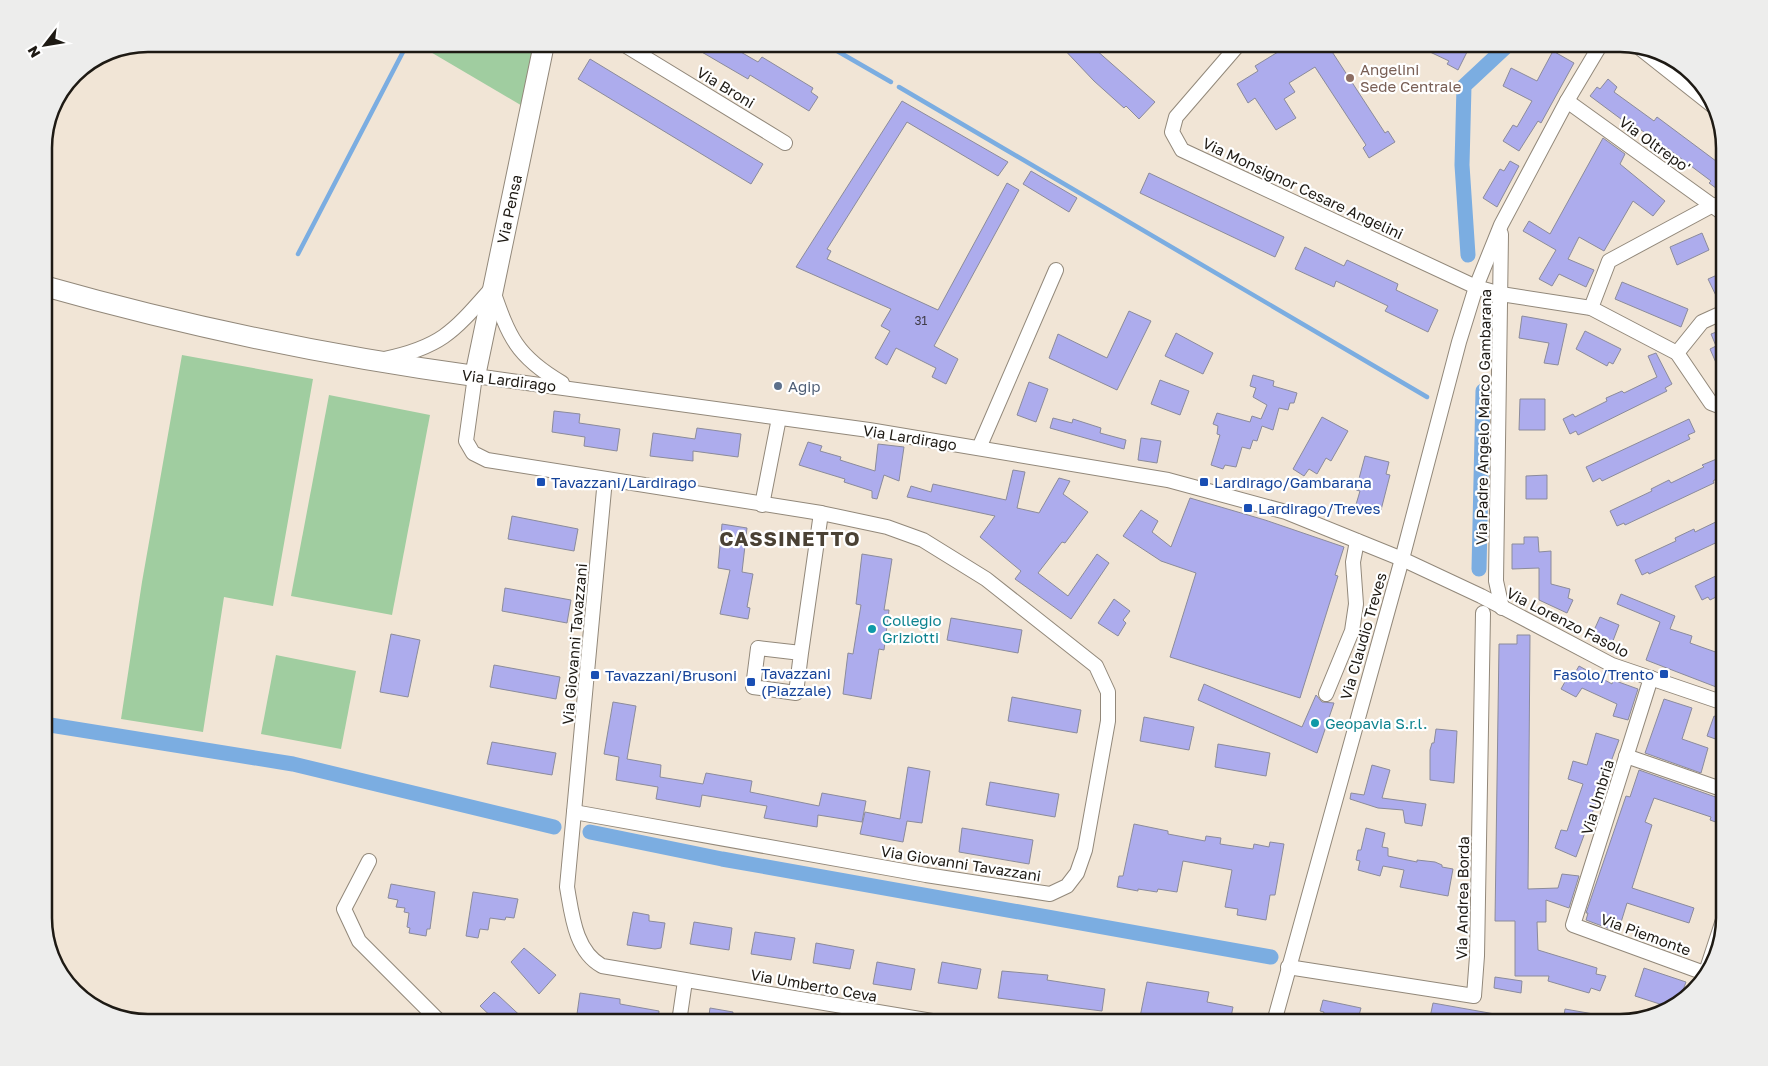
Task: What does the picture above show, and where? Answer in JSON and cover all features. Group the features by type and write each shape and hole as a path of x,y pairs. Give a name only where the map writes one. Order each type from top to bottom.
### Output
{"street":[{"name":"Via Monsignor Cesare Angelini","path":"1232,52 1176,117 1172,132 1182,150 1476,287 1501,294 1591,308 1677,353"},
{"name":"Via Padre Angelo Marco Gambarana","path":"1476,287 1502,226 1567,100 1596,52"},
{"name":"Via Pensa","path":"475,376 542,53"},
{"name":"Via Broni","path":"637,53 785,143"},
{"path":"1652,59 1699,95"},
{"name":"Via Oltrepo'","path":"1567,100 1713,205"},
{"path":"1591,308 1609,261 1713,205"},
{"name":"Via Padre Angelo Marco Gambarana","path":"1502,226 1496,581 1502,608"},
{"name":"Via Lardirago","path":"979,448 1056,270"},
{"name":"Via Claudio Treves","path":"1276,1014 1402,559 1459,342 1476,287"},
{"name":"Via Lardirago","path":"53,288 254,338 379,360 475,376 979,448 1168,480 1286,512 1402,559"},
{"path":"379,360 429,347 453,331 492,288 508,332 522,354 542,371 569,388"},
{"path":"1715,316 1702,322 1677,353 1711,403 1715,405"},
{"name":"Via Giovanni Tavazzani","path":"475,376 466,441 473,453 487,460 821,513 887,527 923,540 986,579 1096,666 1108,692 1108,722 1085,850 1076,873 1067,886 1050,894 926,875 574,812"},
{"path":"762,505 779,418"},
{"name":"Via Giovanni Tavazzani","path":"605,479 567,886 572,916 580,942 591,960 602,966 685,981"},
{"path":"801,653 821,513"},
{"path":"1326,694 1352,630 1356,604 1353,562 1357,541"},
{"name":"Via Lorenzo Fasolo","path":"1402,559 1612,665 1716,700"},
{"name":"Via Andrea Borda","path":"1288,967 1474,996 1478,956 1483,613"},
{"name":"Via Umbria","path":"1573,925 1651,678"},
{"path":"1626,756 1716,787"},
{"path":"369,861 344,909 359,941 432,1014"},
{"name":"Via Piemonte","path":"1573,925 1699,971"},
{"path":"680,1014 685,981"},
{"name":"Via Umberto Ceva","path":"685,981 889,1014"}],"green space":[{"path":"432,53 536,53 524,107"},
{"path":"182,355 313,379 273,606 224,597 203,732 121,719 142,582"},
{"path":"329,395 430,415 392,615 291,596"},
{"path":"276,655 356,671 341,749 261,734"}],"building":[{"path":"1067,52 1099,52 1155,102 1139,119 1126,106 1124,108 1094,81"},
{"path":"1278,52 1332,52 1385,133 1388,131 1395,142 1369,158 1363,148 1366,145 1315,67 1289,83 1295,92 1284,99 1296,118 1276,130 1255,98 1248,103 1237,84 1258,71 1255,66"},
{"path":"1430,52 1467,52 1458,70 1447,64 1449,61"},
{"path":"1552,52 1574,63 1541,123 1538,121 1519,151 1503,141 1513,125 1517,127 1532,101 1503,86 1511,68 1537,81"},
{"path":"703,53 742,53 758,62 762,57 813,88 811,92 818,97 809,111 750,75 748,79"},
{"path":"590,59 763,164 751,184 578,79"},
{"path":"1608,79 1617,87 1614,92 1654,121 1657,117 1715,160 1715,187 1709,183 1711,181 1667,148 1666,150 1635,125 1633,128 1590,96 1597,87 1600,89"},
{"path":"902,101 1008,162 998,176 907,122 827,249 831,251 827,259 938,310 1007,183 1019,190 934,346 958,359 946,384 932,377 936,368 896,348 887,365 875,358 890,331 881,326 891,309 796,267"},
{"path":"1603,138 1625,154 1620,164 1665,201 1653,216 1633,201 1604,251 1579,237 1568,259 1594,270 1586,287 1559,274 1552,286 1539,279 1556,250 1523,231 1529,221 1550,234"},
{"path":"1510,161 1519,166 1497,207 1483,198 1500,169 1504,171"},
{"path":"1031,171 1077,198 1069,212 1023,184"},
{"path":"1149,173 1284,237 1275,257 1140,193"},
{"path":"1702,233 1709,250 1677,265 1670,247"},
{"path":"1305,247 1344,266 1347,260 1398,284 1396,290 1438,310 1428,332 1385,311 1388,306 1336,281 1334,287 1295,269"},
{"path":"1715,276 1715,294 1708,279"},
{"path":"1622,282 1688,309 1681,327 1615,299"},
{"path":"1129,311 1151,321 1117,390 1049,358 1058,334 1107,358"},
{"path":"1522,316 1567,324 1558,365 1544,363 1549,343 1519,338"},
{"path":"1585,331 1621,349 1613,364 1609,362 1607,366 1576,349"},
{"path":"1715,332 1715,344 1711,334"},
{"path":"1176,333 1213,353 1203,374 1165,356"},
{"path":"1715,346 1715,361 1710,349"},
{"path":"1656,353 1672,384 1665,388 1667,391 1578,435 1576,431 1570,434 1563,419 1573,414 1575,417 1607,401 1606,398 1622,391 1624,393 1657,377 1648,356"},
{"path":"1253,375 1274,381 1273,386 1297,393 1294,403 1290,403 1288,410 1279,408 1273,430 1262,426 1257,441 1253,440 1250,449 1242,447 1236,467 1225,465 1223,469 1211,465 1220,435 1217,434 1218,426 1213,424 1217,413 1250,422 1252,416 1261,419 1267,405 1253,397 1256,388 1250,386"},
{"path":"1160,380 1189,391 1180,415 1151,404"},
{"path":"1029,382 1048,389 1036,422 1017,415"},
{"path":"1520,399 1545,399 1545,430 1519,430"},
{"path":"554,411 580,414 579,423 620,429 617,451 584,446 585,437 552,432"},
{"path":"1322,417 1348,431 1331,461 1326,458 1317,474 1309,469 1304,476 1293,469"},
{"path":"1053,418 1072,423 1073,419 1101,428 1100,433 1126,440 1124,449 1050,428"},
{"path":"1689,419 1695,432 1688,435 1690,439 1602,481 1600,478 1593,482 1586,467"},
{"path":"697,428 741,434 738,457 693,451 693,461 650,456 653,433 695,439"},
{"path":"1141,438 1161,441 1157,463 1138,460"},
{"path":"808,442 822,446 820,451 841,457 840,460 875,471 878,444 904,447 899,481 884,475 877,499 872,498 872,491 844,482 845,479 799,465"},
{"path":"1365,456 1389,462 1386,474 1390,475 1381,510 1369,507 1368,512 1355,508 1360,491 1356,490"},
{"path":"1715,460 1714,483 1625,525 1624,523 1617,526 1610,511 1652,491 1651,489 1669,480 1671,483 1704,467 1702,465"},
{"path":"1013,470 1025,472 1017,508 1039,513 1059,478 1070,481 1063,494 1088,512 1065,543 1062,542 1038,573 1068,596 1097,554 1109,563 1071,619 1015,579 1021,571 980,537 995,516 907,497 911,486 931,492 933,484 1006,500"},
{"path":"1547,475 1547,499 1526,499 1526,476"},
{"path":"1190,498 1265,520 1344,547 1335,575 1338,576 1300,698 1170,657 1196,573 1161,561 1123,536 1141,510 1158,521 1152,532 1171,547"},
{"path":"512,516 578,529 574,551 508,539"},
{"path":"1715,522 1716,543 1649,574 1648,572 1642,575 1635,560 1676,541 1675,538 1694,529 1695,532"},
{"path":"722,524 747,528 742,572 753,574 747,607 750,608 748,619 720,614 730,570 718,568"},
{"path":"1524,537 1538,537 1539,552 1551,551 1551,584 1570,589 1568,598 1573,600 1567,613 1539,600 1539,568 1512,569 1512,544 1524,544"},
{"name":"Collegio Griziotti","path":"862,554 892,559 884,610 889,610 884,650 879,649 871,699 843,694 848,653 853,654 861,605 856,604"},
{"path":"1716,576 1716,597 1710,600 1708,597 1702,600 1695,586"},
{"path":"505,588 571,600 567,623 502,611"},
{"path":"1621,594 1675,616 1670,629 1692,636 1690,643 1716,652 1716,687 1646,660 1660,622 1617,604"},
{"path":"1114,599 1130,611 1123,620 1126,623 1118,636 1098,623"},
{"path":"1600,617 1619,625 1611,646 1591,637"},
{"path":"951,618 1022,630 1018,653 947,640"},
{"path":"391,634 420,640 408,697 380,692"},
{"path":"1517,635 1530,635 1528,889 1558,888 1562,874 1579,876 1569,908 1546,900 1546,922 1537,922 1538,950 1597,968 1596,974 1606,976 1600,991 1591,988 1589,993 1548,981 1549,976 1515,976 1515,921 1495,921 1499,644 1517,644"},
{"path":"494,665 560,677 556,699 490,687"},
{"path":"1579,666 1612,684 1613,680 1638,689 1628,720 1613,716 1617,704 1582,688 1576,697 1561,689 1571,671 1575,673"},
{"path":"1204,684 1302,727 1316,695 1322,702 1334,703 1317,753 1198,700"},
{"path":"1012,697 1081,710 1077,733 1008,721"},
{"path":"1664,699 1692,708 1682,739 1708,748 1701,773 1645,753"},
{"path":"613,702 636,706 627,759 661,765 660,777 703,784 706,773 752,781 750,792 819,806 822,793 866,801 862,822 818,815 817,827 764,818 767,806 702,795 700,807 656,799 658,787 616,780 619,757 604,754"},
{"path":"1714,716 1716,717 1716,739 1707,736"},
{"path":"1144,717 1194,727 1189,750 1140,741"},
{"path":"1436,729 1457,731 1454,783 1430,780 1430,750 1432,743 1434,743"},
{"path":"1596,733 1619,740 1576,857 1555,848 1561,830 1567,831 1583,784 1568,779 1573,761 1587,765"},
{"path":"492,742 556,753 552,775 487,764"},
{"path":"1218,744 1270,753 1266,776 1215,767"},
{"path":"1372,765 1390,770 1382,798 1426,804 1422,826 1405,823 1403,810 1378,808 1350,799 1351,793 1364,795"},
{"path":"908,767 930,771 922,823 907,821 903,842 860,834 865,812 900,819"},
{"path":"1639,770 1716,797 1716,822 1710,820 1711,817 1654,798 1645,822 1652,825 1632,888 1694,908 1689,923 1627,903 1618,932 1586,920 1588,913 1586,913 1626,796 1630,797"},
{"path":"990,782 1059,794 1055,817 986,805"},
{"path":"1134,824 1168,831 1168,834 1205,841 1206,836 1221,838 1220,844 1253,849 1254,844 1269,847 1270,842 1284,844 1275,895 1270,895 1266,920 1237,915 1238,909 1225,907 1232,870 1183,861 1177,892 1158,889 1157,892 1138,889 1138,891 1117,887 1119,876 1123,876"},
{"path":"962,828 1033,840 1029,864 959,852"},
{"path":"1366,828 1385,833 1382,847 1388,848 1388,856 1417,862 1417,860 1435,862 1442,865 1442,867 1453,869 1448,896 1400,887 1404,870 1383,866 1380,876 1358,870 1360,861 1356,860 1358,850 1361,850"},
{"path":"391,884 435,892 430,929 427,929 426,936 409,933 410,928 407,927 409,913 404,912 405,908 396,907 398,900 388,898"},
{"path":"473,892 518,899 514,918 506,917 505,920 490,918 488,930 480,929 478,938 466,936"},
{"path":"633,912 649,915 649,921 665,923 661,948 655,949 627,945"},
{"path":"694,922 732,928 729,950 690,944"},
{"path":"755,932 795,938 791,960 751,954"},
{"path":"816,943 854,950 850,969 813,963"},
{"path":"524,948 556,975 539,994 511,962"},
{"path":"877,962 915,969 911,990 873,984"},
{"path":"942,962 981,969 977,989 938,983"},
{"path":"1644,968 1686,982 1684,988 1678,994 1660,1004 1635,996"},
{"path":"1002,971 1048,975 1047,980 1105,989 1102,1011 998,998"},
{"path":"1495,977 1522,981 1521,993 1494,988"},
{"path":"1147,982 1209,992 1207,1002 1233,1007 1232,1014 1141,1014"},
{"path":"494,992 518,1014 488,1014 480,1006"},
{"path":"580,993 620,999 620,1004 659,1011 659,1014 577,1014"},
{"path":"1323,1000 1361,1008 1359,1014 1323,1014 1324,1012 1320,1011"},
{"path":"1433,1003 1495,1014 1431,1014"},
{"path":"710,1008 733,1012 733,1014 709,1014"},
{"path":"1565,1009 1594,1014 1564,1014"}],"waterway":[{"path":"1468,255 1462,165 1464,86 1500,52"},
{"path":"298,254 403,53"},
{"path":"840,53 891,82"},
{"path":"899,87 1427,397"},
{"path":"1479,569 1483,391"},
{"path":"53,725 293,764 554,827"},
{"path":"590,832 722,859 1271,957"}],"place":[{"name":"Angelini Sede Centrale","path":"1350,78"},
{"name":"Agip","path":"778,386"},
{"name":"Tavazzani/Lardirago","path":"541,482"},
{"name":"Lardirago/Gambarana","path":"1204,482"},
{"name":"Lardirago/Treves","path":"1248,508"},
{"name":"Collegio Griziotti","path":"872,629"},
{"name":"Fasolo/Trento","path":"1664,674"},
{"name":"Tavazzani/Brusoni","path":"595,675"},
{"name":"Tavazzani (Piazzale)","path":"751,682"},
{"name":"Geopavia S.r.l.","path":"1315,723"}],"district":[{"name":"CASSINETTO","path":"790,538"}]}
